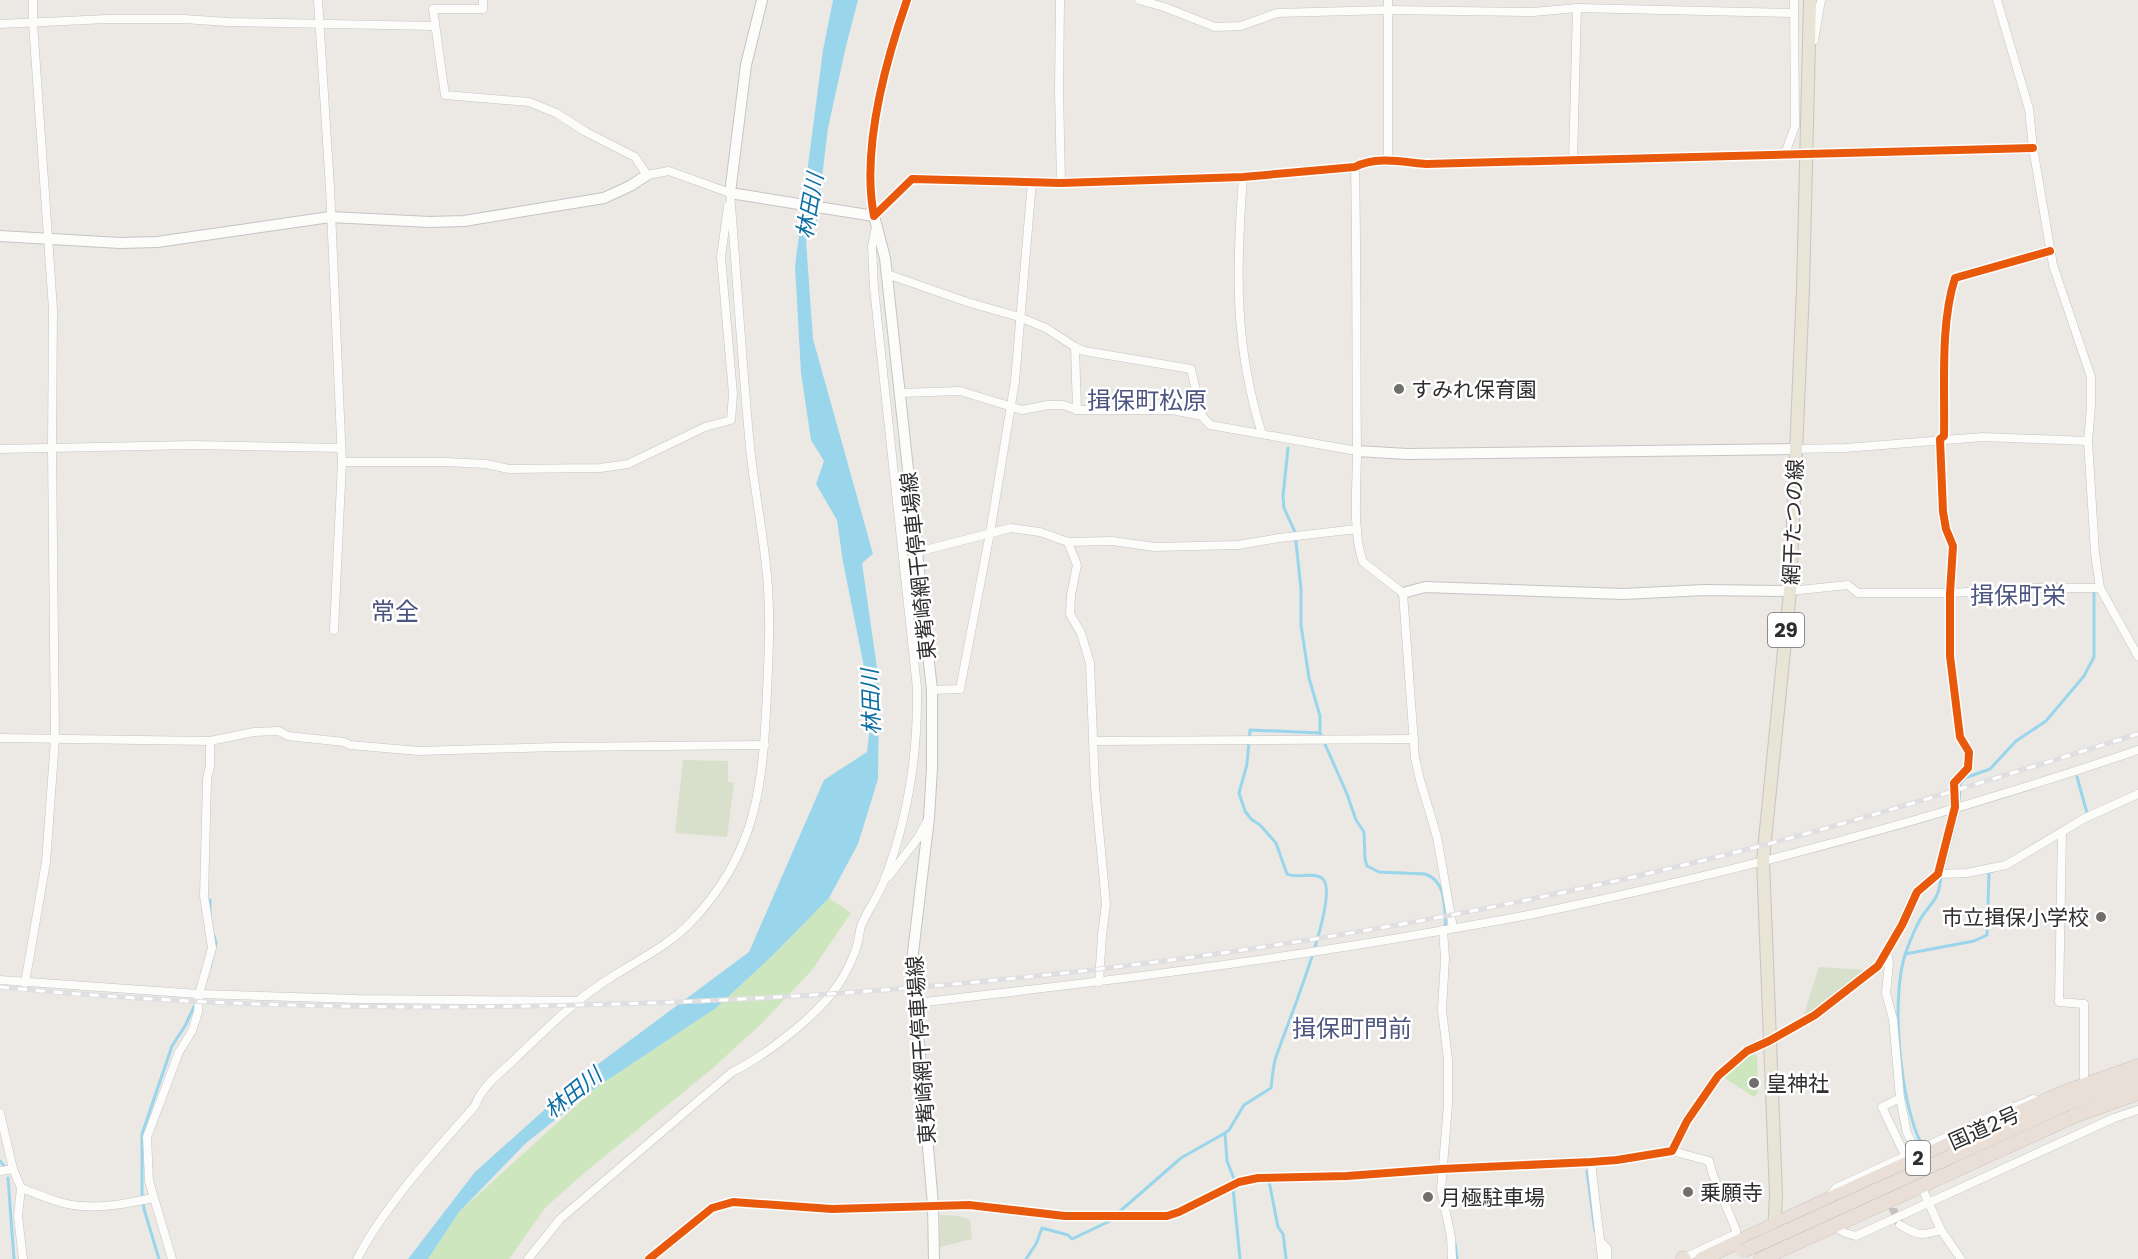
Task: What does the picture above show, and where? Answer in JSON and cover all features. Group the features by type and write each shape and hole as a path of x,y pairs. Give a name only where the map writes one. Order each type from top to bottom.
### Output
{"highway":[{"name":"国道2号","path":"1702,1259 1918,1154 2062,1093 2138,1064"},
{"name":"2","path":"1725,1259 2066,1104 2138,1078"},
{"name":"国道2号","path":"1768,1257 2074,1116 2138,1093"}],"main road":[{"name":"網干たつの線","path":"1768,1257 1774,1226 1776,1195 1763,860 1790,591 1803,289 1810,0"}],"street":[{"path":"25,983 46,862 55,739 53,309 33,0"},
{"path":"318,0 325,94 342,462 334,630"},
{"path":"483,0 483,9 434,9 445,95 530,102 556,113 586,132 635,157 647,175"},
{"path":"342,462 446,462 486,464 509,469 600,468 628,464 705,427 731,420 733,394 721,257 746,64 762,0"},
{"path":"528,1259 560,1219 632,1157 732,1072 750,1063 813,1014 837,986 857,948 861,927 883,883 901,830 914,767 918,728 917,688 874,288 872,246 875,220 870,198 871,152 884,76 907,0"},
{"path":"1060,0 1061,183"},
{"path":"1139,0 1215,27 1241,26 1277,13 1388,10 1533,12 1577,8 1794,13"},
{"path":"1388,0 1388,160"},
{"path":"1785,154 1795,126 1794,0"},
{"path":"1809,69 1821,0"},
{"path":"1997,0 2028,109 2050,251 2077,340 2091,377 2088,441 2095,553 2100,588 2138,656"},
{"path":"1573,160 1577,8"},
{"path":"0,24 107,19 184,19 435,26"},
{"path":"875,220 912,179 1061,183 1243,177 1355,167 1364,162 1388,160 1426,164 2033,148"},
{"path":"1355,167 1358,311 1357,529 1360,554 1363,562 1403,593 1414,739 1420,780 1437,837 1453,928"},
{"path":"0,236 49,240 157,242 330,217 430,222 464,221 604,198 647,175 669,171 730,193 875,220"},
{"path":"1243,177 1237,280 1240,332 1246,378 1262,434"},
{"path":"932,690 960,689 990,533 1018,352 1019,317 1032,181"},
{"path":"357,1259 424,1163 475,1106 477,1099 498,1074 579,1001 609,979 658,950 690,923 719,890 734,865 749,832 759,794 765,745 769,646 766,567 750,448 730,193"},
{"name":"東觜崎網干停車場線","path":"875,220 887,274 932,690 932,768 929,818 912,961 933,1205 934,1259"},
{"path":"1942,874 1955,807 1954,783 1968,768 1969,752 1960,737 1950,656 1953,546 1946,529 1943,512 1940,439 1944,436 1945,328 1955,278 2050,251"},
{"path":"887,274 967,302 1019,317 1046,328 1084,351 1191,369 1202,416 1210,425 1357,451 1407,454 1845,448 1983,436 2088,441"},
{"path":"1075,347 1077,410"},
{"path":"900,393 960,391 1022,411 1048,405 1063,405 1077,410 1172,410 1202,416"},
{"path":"0,449 195,445 341,448"},
{"path":"917,552 1011,528 1040,532 1068,542 1112,541 1155,547 1238,545 1357,529"},
{"path":"1068,542 1077,566 1070,614 1081,633 1090,663 1093,741 1106,904 1100,982"},
{"path":"1403,593 1425,587 1623,594 1704,590 1790,591 1848,585 1858,592 1950,593 2037,588 2100,588"},
{"path":"0,738 210,741 254,732 279,731 288,736 344,742 350,745 419,751 765,745"},
{"path":"1093,741 1414,739"},
{"path":"172,1259 149,1180 147,1137 178,1052 192,1031 198,1012 199,993 212,948 204,896 210,741"},
{"path":"916,1003 1100,982 1330,950 1537,914 1763,860 2035,785 2138,750"},
{"path":"1672,1151 1687,1121 1718,1076 1747,1051 1815,1015 1878,966 1902,925 1917,892 1942,874 1967,873 2006,865 2085,818 2138,794"},
{"path":"883,883 918,838 929,818"},
{"path":"2062,832 2059,1002 2084,1004 2084,1079"},
{"path":"1443,930 1445,958 1442,1010 1448,1060 1448,1104 1441,1190 1451,1237 1452,1259"},
{"path":"1887,951 1889,963 1886,993 1893,1019 1900,1098 1907,1133 1918,1154 1997,1114 2084,1079 2138,1064"},
{"path":"0,980 199,993 357,999 579,1001"},
{"path":"1900,1098 1882,1107 1903,1151"},
{"path":"1834,1226 1845,1233 1856,1236 2114,1118 2138,1110"},
{"path":"0,1113 13,1169 21,1188 18,1216 23,1259"},
{"path":"651,1258 712,1208 733,1202 832,1209 933,1205 998,1208 1065,1216 1140,1218 1167,1216 1179,1212 1239,1182 1258,1178 1365,1176 1441,1168 1592,1162 1672,1151 1709,1161 1736,1230 1736,1234 1683,1259"},
{"path":"1592,1162 1602,1259"},
{"path":"0,1171 13,1169"},
{"path":"1921,1186 1941,1230 1961,1259"},
{"path":"21,1188 59,1202 81,1206 105,1206 153,1198"},
{"path":"1900,1225 1913,1233 1924,1235 1941,1230"},
{"path":"1601,1242 1607,1248 1607,1259"}],"green space":[{"path":"683,760 728,761 728,782 734,783 727,837 675,833"},
{"path":"829,898 851,913 812,970 762,1023 713,1068 545,1208 509,1259 428,1259 459,1212 597,1087 716,1008 772,956"},
{"path":"1819,967 1865,970 1819,1009 1803,1017"},
{"path":"1753,1052 1757,1056 1758,1092 1754,1097 1723,1077"},
{"path":"940,1215 959,1216 970,1220 972,1239 940,1247"}],"water":[{"name":"林田川","path":"833,0 858,0 828,128 816,227 806,241 813,339 873,554 862,563 879,682 878,779 858,844 829,898 772,956 716,1008 597,1087 526,1143 459,1212 428,1259 408,1259 475,1172 582,1076 749,952 824,780 867,752 872,710 837,520 816,484 824,461 811,440 801,373 795,266 823,50"}],"waterway":[{"path":"1288,448 1284,508 1295,532 1301,589 1301,625 1309,678 1320,716 1320,733 1356,820 1364,832 1367,866 1379,872 1425,874 1432,878 1438,883 1443,897 1446,930"},
{"path":"1922,1145 1908,1104 1900,1050 1899,995 1901,971 1906,952 1919,922 1938,893 1959,809 1960,784 1965,778 1990,769 2016,741 2046,721 2084,676 2094,657 2094,593"},
{"path":"1234,1179 1227,1161 1225,1133 1244,1105 1271,1088 1275,1060 1318,937 1326,891 1323,879 1320,877 1287,874 1276,843 1245,811 1239,793 1247,764 1250,730 1320,733"},
{"path":"2077,777 2087,813"},
{"path":"1905,954 1974,941 1987,935 1989,872 1993,871"},
{"path":"210,900 210,915"},
{"path":"210,968 216,943 214,936"},
{"path":"159,1259 144,1209 142,1134 172,1046 185,1026 196,1002"},
{"path":"1118,1213 1181,1158 1225,1133"},
{"path":"1587,1159 1627,1155"},
{"path":"0,1161 5,1167"},
{"path":"1587,1171 1595,1231"},
{"path":"8,1178 14,1259"},
{"path":"1267,1181 1269,1181 1278,1227 1283,1234 1286,1259"},
{"path":"1235,1187 1233,1188 1240,1259"},
{"path":"1026,1259 1036,1244 1042,1228 1068,1235 1072,1239 1110,1221"},
{"path":"1455,1243 1457,1259"}],"tunnel":[{"path":"1893,1196 1893,1209 1900,1225"}],"railway":[{"path":"0,987 144,999 288,1005 360,1007 577,1005 857,992 996,980 1136,964 1275,945 1413,922 1551,895 1688,864 1858,819 2138,734"}],"cycle path":[{"path":"907,0 883,78 877,106 871,163 874,216 912,179 1061,183 1243,177 1355,167 1381,161 1426,164 2033,148"},
{"path":"649,1259 712,1208 733,1202 832,1209 969,1205 1065,1216 1167,1216 1239,1182 1258,1178 1347,1176 1591,1162 1672,1151 1687,1121 1718,1076 1747,1051 1815,1015 1878,966 1902,925 1917,892 1938,874 1955,807 1954,783 1968,768 1969,752 1960,737 1950,656 1953,546 1946,529 1943,512 1940,439 1944,436 1944,356 1950,296 1955,278 2050,251"}],"place":[{"name":"すみれ保育園","path":"1399,389"},
{"name":"市立揖保小学校","path":"2101,917"},
{"name":"皇神社","path":"1754,1083"},
{"name":"乗願寺","path":"1688,1192"},
{"name":"月極駐車場","path":"1428,1197"}],"district":[{"name":"揖保町松原","path":"1147,400"},
{"name":"揖保町栄","path":"2018,595"},
{"name":"常全","path":"395,611"},
{"name":"揖保町門前","path":"1352,1028"}]}
